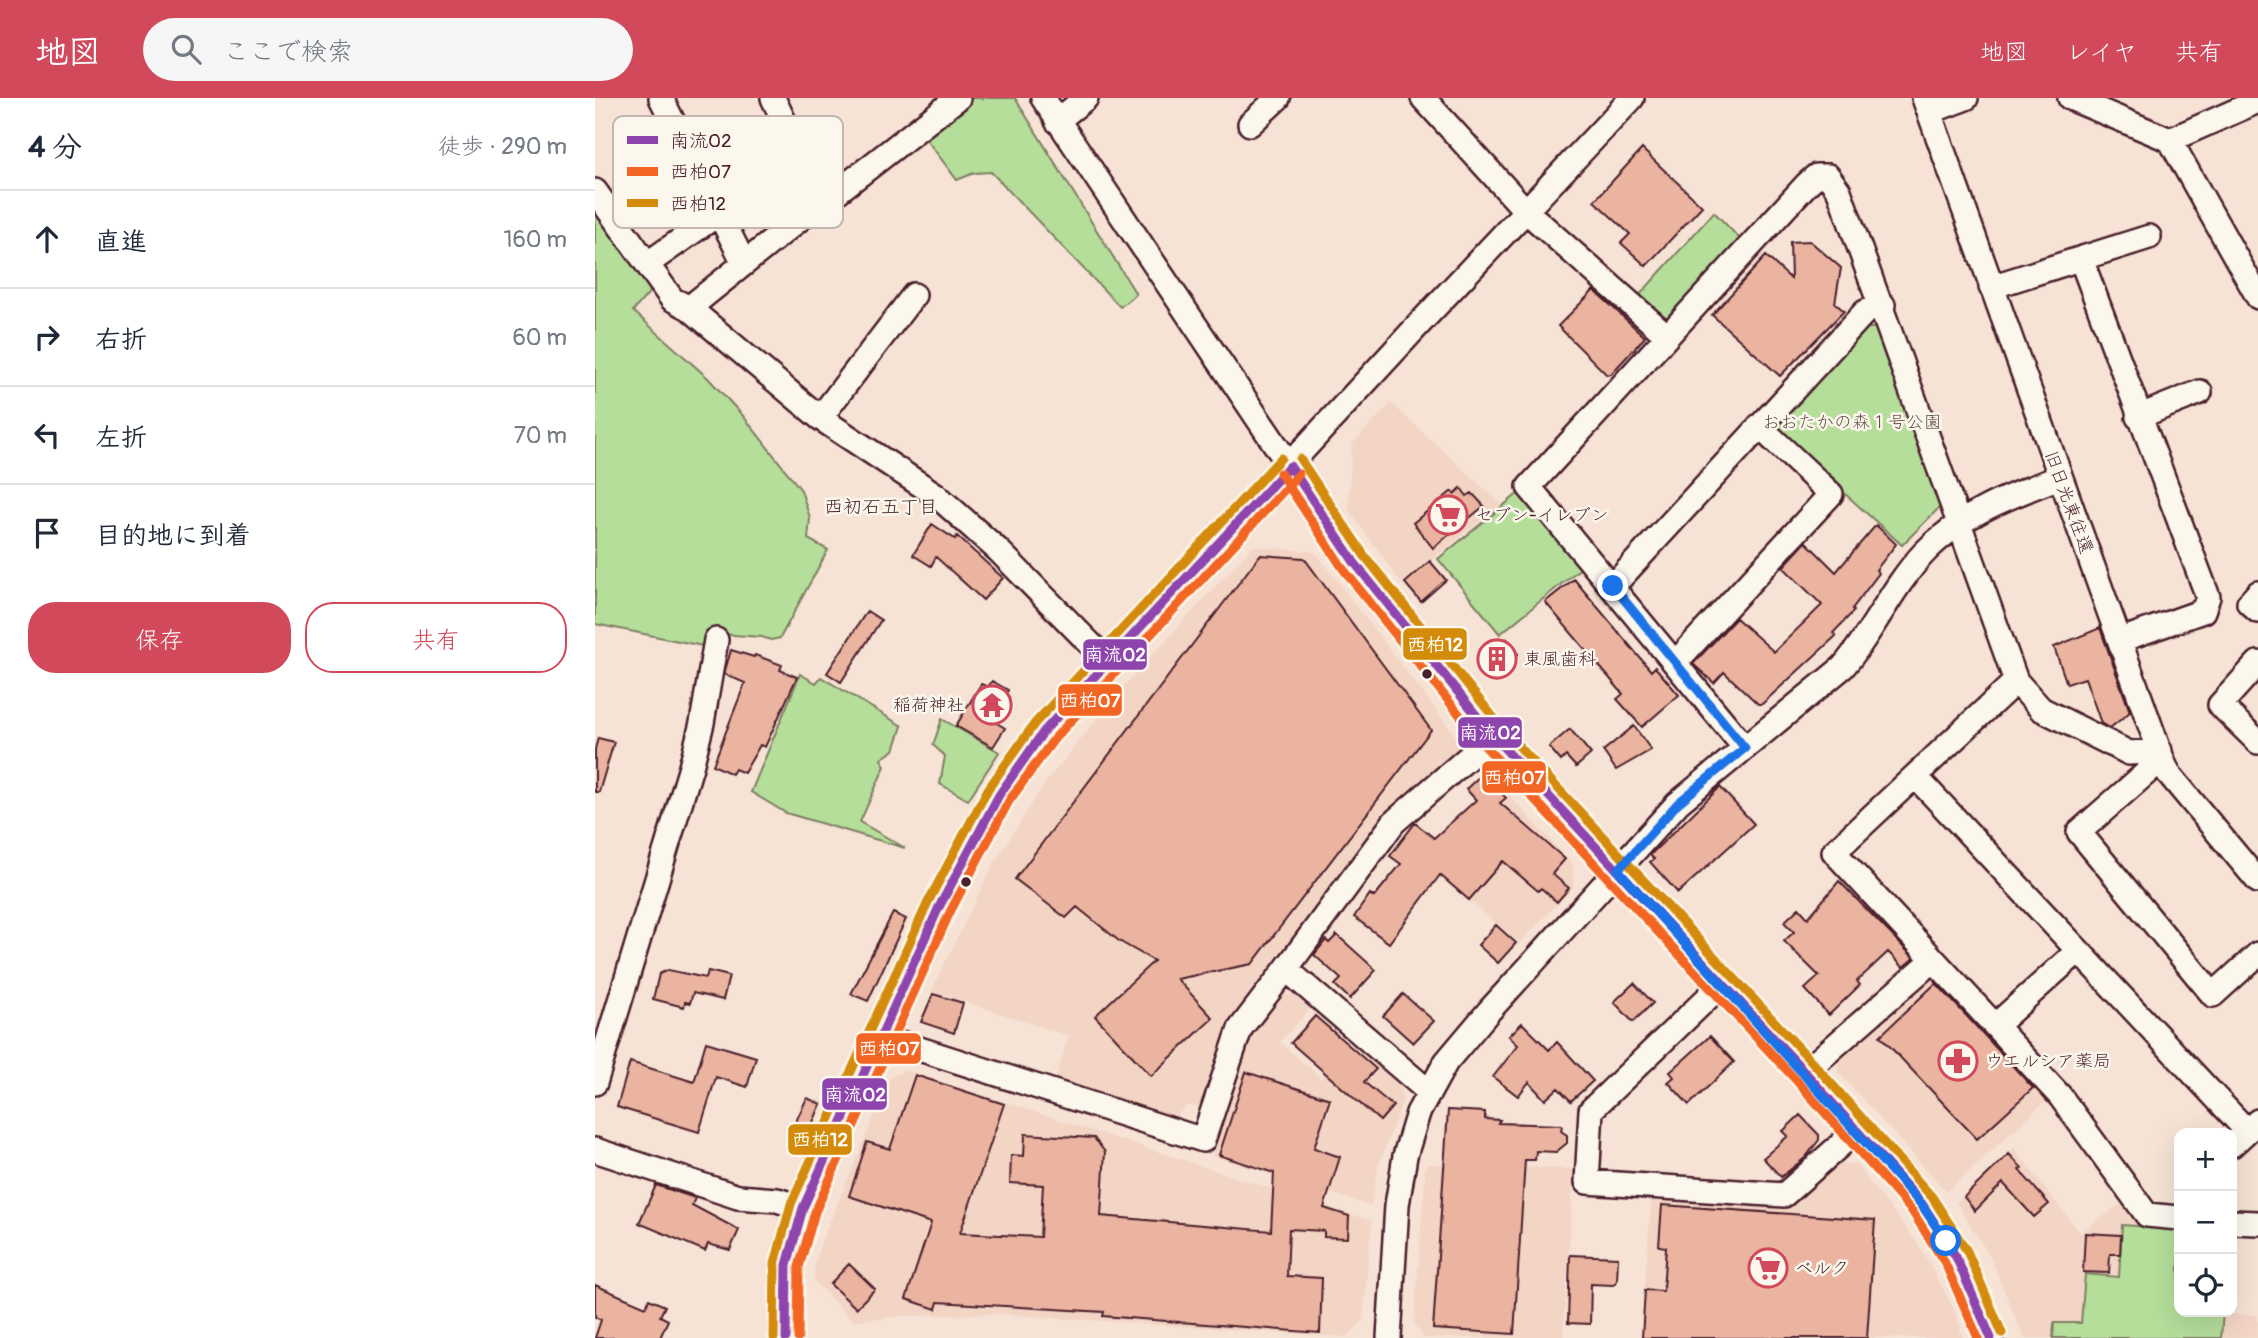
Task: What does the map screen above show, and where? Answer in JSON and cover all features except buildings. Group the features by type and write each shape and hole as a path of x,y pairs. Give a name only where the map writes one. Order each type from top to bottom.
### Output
{"street":[{"path":"661,98 670,116"},
{"path":"773,98 782,116"},
{"path":"843,188 958,98"},
{"path":"1043,98 1353,562 1493,736 1721,985 1805,1072 1922,1205 1956,1257 1991,1338"},
{"path":"1057,121 1086,98"},
{"path":"1250,124 1278,98"},
{"path":"1423,98 1526,211 1666,335"},
{"path":"786,1338 787,1265 803,1208 939,907 999,795 1044,731 1632,98"},
{"path":"1926,105 1966,98"},
{"path":"2070,98 2170,140 2258,297"},
{"path":"2170,140 2258,101"},
{"name":"旧日光東往還","path":"1926,105 2169,774 2256,874"},
{"path":"1745,748 1529,488 1666,335 1816,176 1828,176 1835,181 1883,305 2016,681 2041,709 2129,752 2161,755"},
{"path":"595,191 613,216"},
{"path":"621,228 672,299 689,309 820,418 936,495 998,550 1109,663"},
{"path":"647,264 698,228"},
{"path":"725,228 744,263"},
{"path":"689,309 788,228"},
{"path":"1991,287 2149,237"},
{"path":"2081,259 2138,417 2208,597 2203,611 2120,640"},
{"path":"820,418 914,295"},
{"path":"1613,586 1865,312 1883,305"},
{"path":"2138,417 2200,392"},
{"path":"1676,662 1831,494 1759,426"},
{"path":"1389,1338 1400,1177 1409,1137 1429,1092 1465,1038 1678,803 1843,667 1861,646 1924,554 1960,524 2005,498 2060,477"},
{"path":"2258,593 2249,603 2258,611"},
{"path":"595,1083 691,768 702,723 716,640"},
{"path":"2258,663 2220,705 2258,742"},
{"path":"2016,681 1834,852 2060,1096 2147,1215 2174,1218"},
{"path":"879,1036 1203,1140 1240,1029 1394,822 1493,736"},
{"path":"2161,755 2079,832 2213,995 2258,954"},
{"path":"1916,777 2246,1132"},
{"path":"1996,1025 2077,952"},
{"path":"1805,1072 1933,960"},
{"path":"1286,969 1429,1092"},
{"path":"1721,985 1591,1110 1587,1182 1784,1195 1856,1131"},
{"path":"595,1150 738,1197 777,1200 803,1208"},
{"path":"2237,1222 2258,1223"}],"shaded area":[{"path":"1391,403 1501,504 1402,584 1348,509 1352,444"},
{"path":"1253,546 1315,552 1456,736 1456,751 1394,806 1228,1025 1201,1108 1188,1105 1173,1119 1055,1080 1069,1036 931,991 993,865 1043,786 1117,693"},
{"path":"1509,795 1574,866 1573,887 1520,943 1440,876"},
{"path":"1927,974 1936,974 2049,1098 1947,1192 1838,1072 1837,1056"},
{"path":"1297,994 1312,1007 1280,1042 1321,1078 1352,1044 1400,1085 1403,1100 1379,1164 1371,1206 1212,1156 1248,1043 1281,995"},
{"path":"905,1070 1372,1221 1363,1321 1346,1337 998,1314 902,1316 853,1321 814,1281 815,1265 821,1242 891,1077"},
{"path":"2014,1148 2080,1233 2126,1200 2174,1224 2174,1317 2258,1315 2258,1338 2024,1338 1991,1259 1956,1202"},
{"name":"ベルク","path":"1838,1163 1856,1164 1919,1245 1955,1311 1963,1338 1641,1338 1651,1201 1787,1209"},
{"path":"1426,1164 1574,1169 1563,1338 1424,1338 1414,1324"}],"green space":[{"path":"963,98 1015,98 1136,294 1120,307 991,172 974,173 957,180 920,131"},
{"path":"595,201 653,288 633,311 708,378 744,417 801,490 810,518 808,539 828,550 780,638 771,640 705,633 703,646 595,624"},
{"path":"1714,212 1741,240 1669,318 1659,318 1637,298"},
{"name":"おおたかの森１号公園","path":"1862,328 1879,328 1941,499 1939,508 1902,545 1775,431 1775,421"},
{"path":"1520,492 1582,567 1500,634 1438,559"},
{"path":"800,674 816,683 821,677 902,726 894,750 881,759 885,766 860,822 905,848 786,813 751,792"},
{"path":"942,719 999,752 968,800 940,784 945,756 933,745"},
{"path":"2122,1225 2174,1229 2174,1317 2223,1317 2221,1338 2053,1338 2054,1323 2081,1323 2085,1274 2119,1277"}],"transit line":[{"name":"西柏12","path":"774,1338 775,1264 791,1204 928,902 988,789 1035,723 1281,458"},
{"name":"西柏12","path":"1300,459 1364,555 1502,728 1814,1064 1932,1197 1967,1251 2002,1333"},
{"name":"南流02","path":"1290,466 1354,562 1493,736 1805,1072 1922,1204 1956,1257 1991,1338"},
{"name":"南流02","path":"786,1338 787,1265 803,1208 939,907 999,795 1044,731 1290,466"},
{"name":"西柏07","path":"1280,473 1344,570 1483,744 1796,1080 1912,1211 1945,1263 1978,1338"},
{"name":"西柏07","path":"798,1338 799,1267 815,1212 950,912 1009,801 1054,739 1299,474"}],"place":[{"name":"セブン-イレブン","path":"1448,515"},
{"name":"東風歯科","path":"1497,659"},
{"name":"稲荷神社","path":"992,705"},
{"name":"ウエルシア薬局","path":"1958,1061"},
{"name":"ベルク","path":"1768,1268"}],"district":[{"name":"西初石五丁目","path":"881,506"}],"route":[{"path":"1613,586 1745,748 1678,803 1618,870 1721,985 1805,1072 1922,1205 1946,1241"}]}
